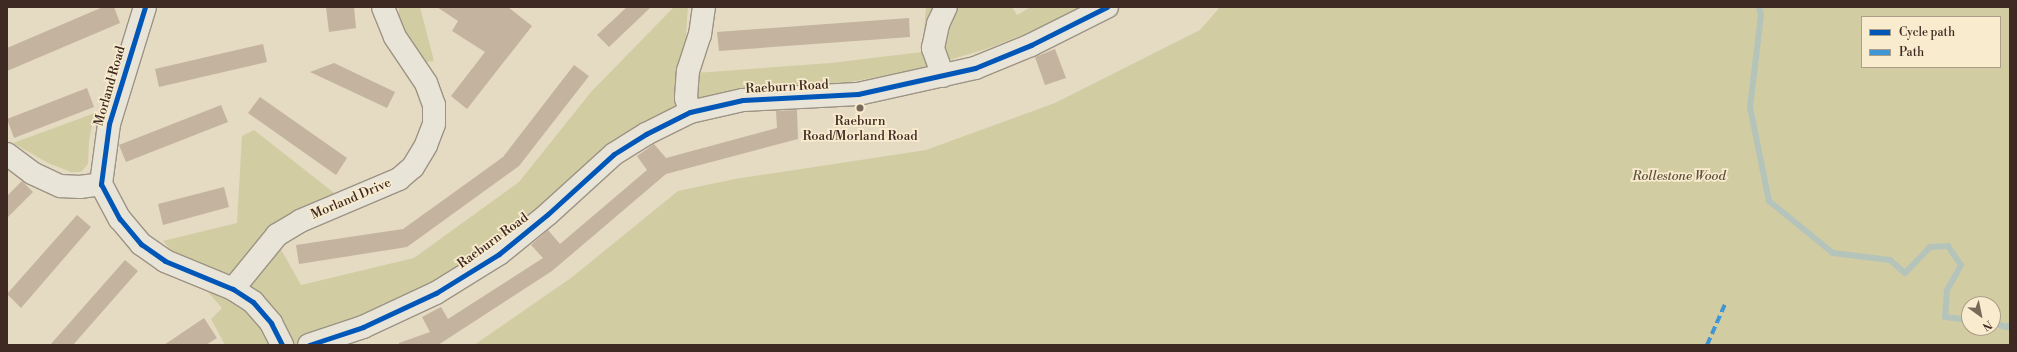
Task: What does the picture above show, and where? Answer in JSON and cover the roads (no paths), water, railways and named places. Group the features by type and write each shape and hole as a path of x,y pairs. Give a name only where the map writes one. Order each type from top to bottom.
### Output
{"street":[{"name":"Morland Road","path":"101,184 109,124 145,7"},
{"name":"Morland Drive","path":"233,289 277,235 300,221 399,179 413,167 426,145 434,124 434,105 426,83 395,37 383,7"},
{"path":"690,112 686,98 688,70 700,35 704,7"},
{"path":"943,76 933,48 938,24 946,7"},
{"name":"Raeburn Road","path":"308,345 363,327 436,293 499,254 548,214 614,154 646,134 690,112 743,100 858,94 975,68 1031,45 1106,7"},
{"path":"7,154 32,173 60,186 80,187 101,184 120,219 141,244 166,261 233,289 257,307 271,323 282,345"}],"waterway":[{"path":"1759,7 1761,15 1750,107 1769,201 1833,253 1890,260 1905,273 1930,247 1948,246 1961,265 1947,290 1945,317 1961,319"},
{"path":"2001,325 2006,327 2010,325"}],"place":[{"name":"Raeburn Road/Morland Road","path":"860,108"}],"park label":[{"name":"Rollestone Wood","path":"1679,176"}]}
